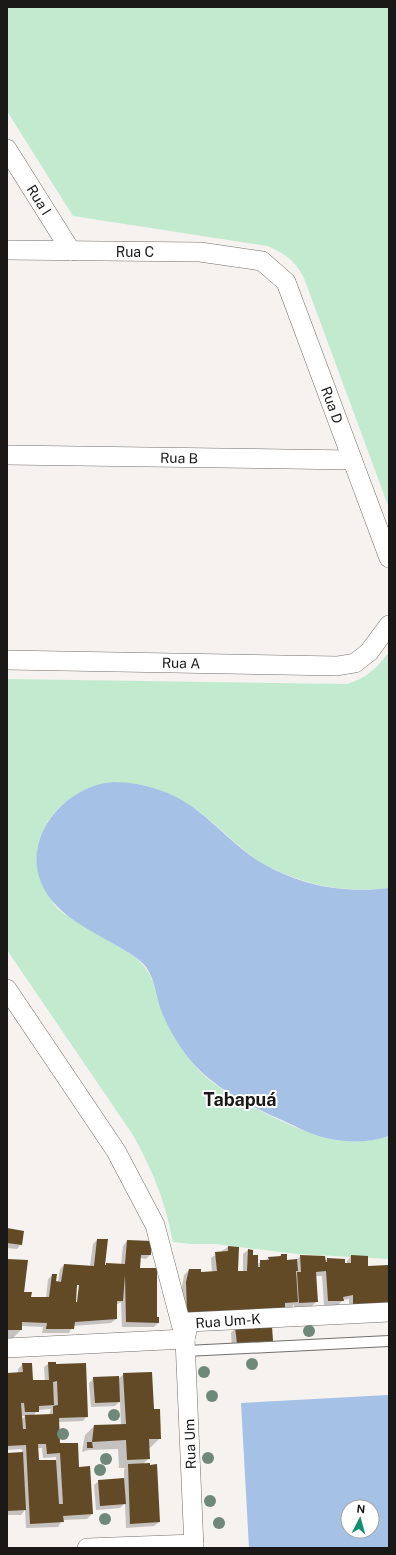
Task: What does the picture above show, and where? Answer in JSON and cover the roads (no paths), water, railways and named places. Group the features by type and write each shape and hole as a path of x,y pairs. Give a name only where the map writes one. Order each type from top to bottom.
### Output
{"street":[{"name":"Rua I","path":"7,149 71,251"},
{"name":"Rua C","path":"7,250 200,252 262,261"},
{"name":"Rua D","path":"262,261 286,282 389,558"},
{"name":"Rua B","path":"7,455 352,460"},
{"name":"Rua A","path":"7,660 337,666 355,663 369,652 389,625"},
{"path":"7,989 116,1151 155,1225 186,1345"},
{"name":"Rua Um-K","path":"7,1348 186,1345 189,1322 389,1312"},
{"name":"Rua Um","path":"186,1345 194,1546"},
{"path":"87,1548 194,1546"}],"lane":[{"path":"186,1345 389,1341"}],"water":[{"path":"114,782 138,784 173,795 194,808 257,860 288,876 321,886 355,890 389,888 389,1136 358,1142 341,1141 321,1137 256,1108 215,1083 202,1073 191,1061 175,1039 167,1025 155,988 146,967 137,958 80,925 57,907 48,896 41,883 37,868 38,844 42,832 61,806 76,794 94,786"},
{"path":"388,1395 389,1548 249,1548 241,1403"}],"district":[{"name":"Tabapuá","path":"240,1099"}]}
